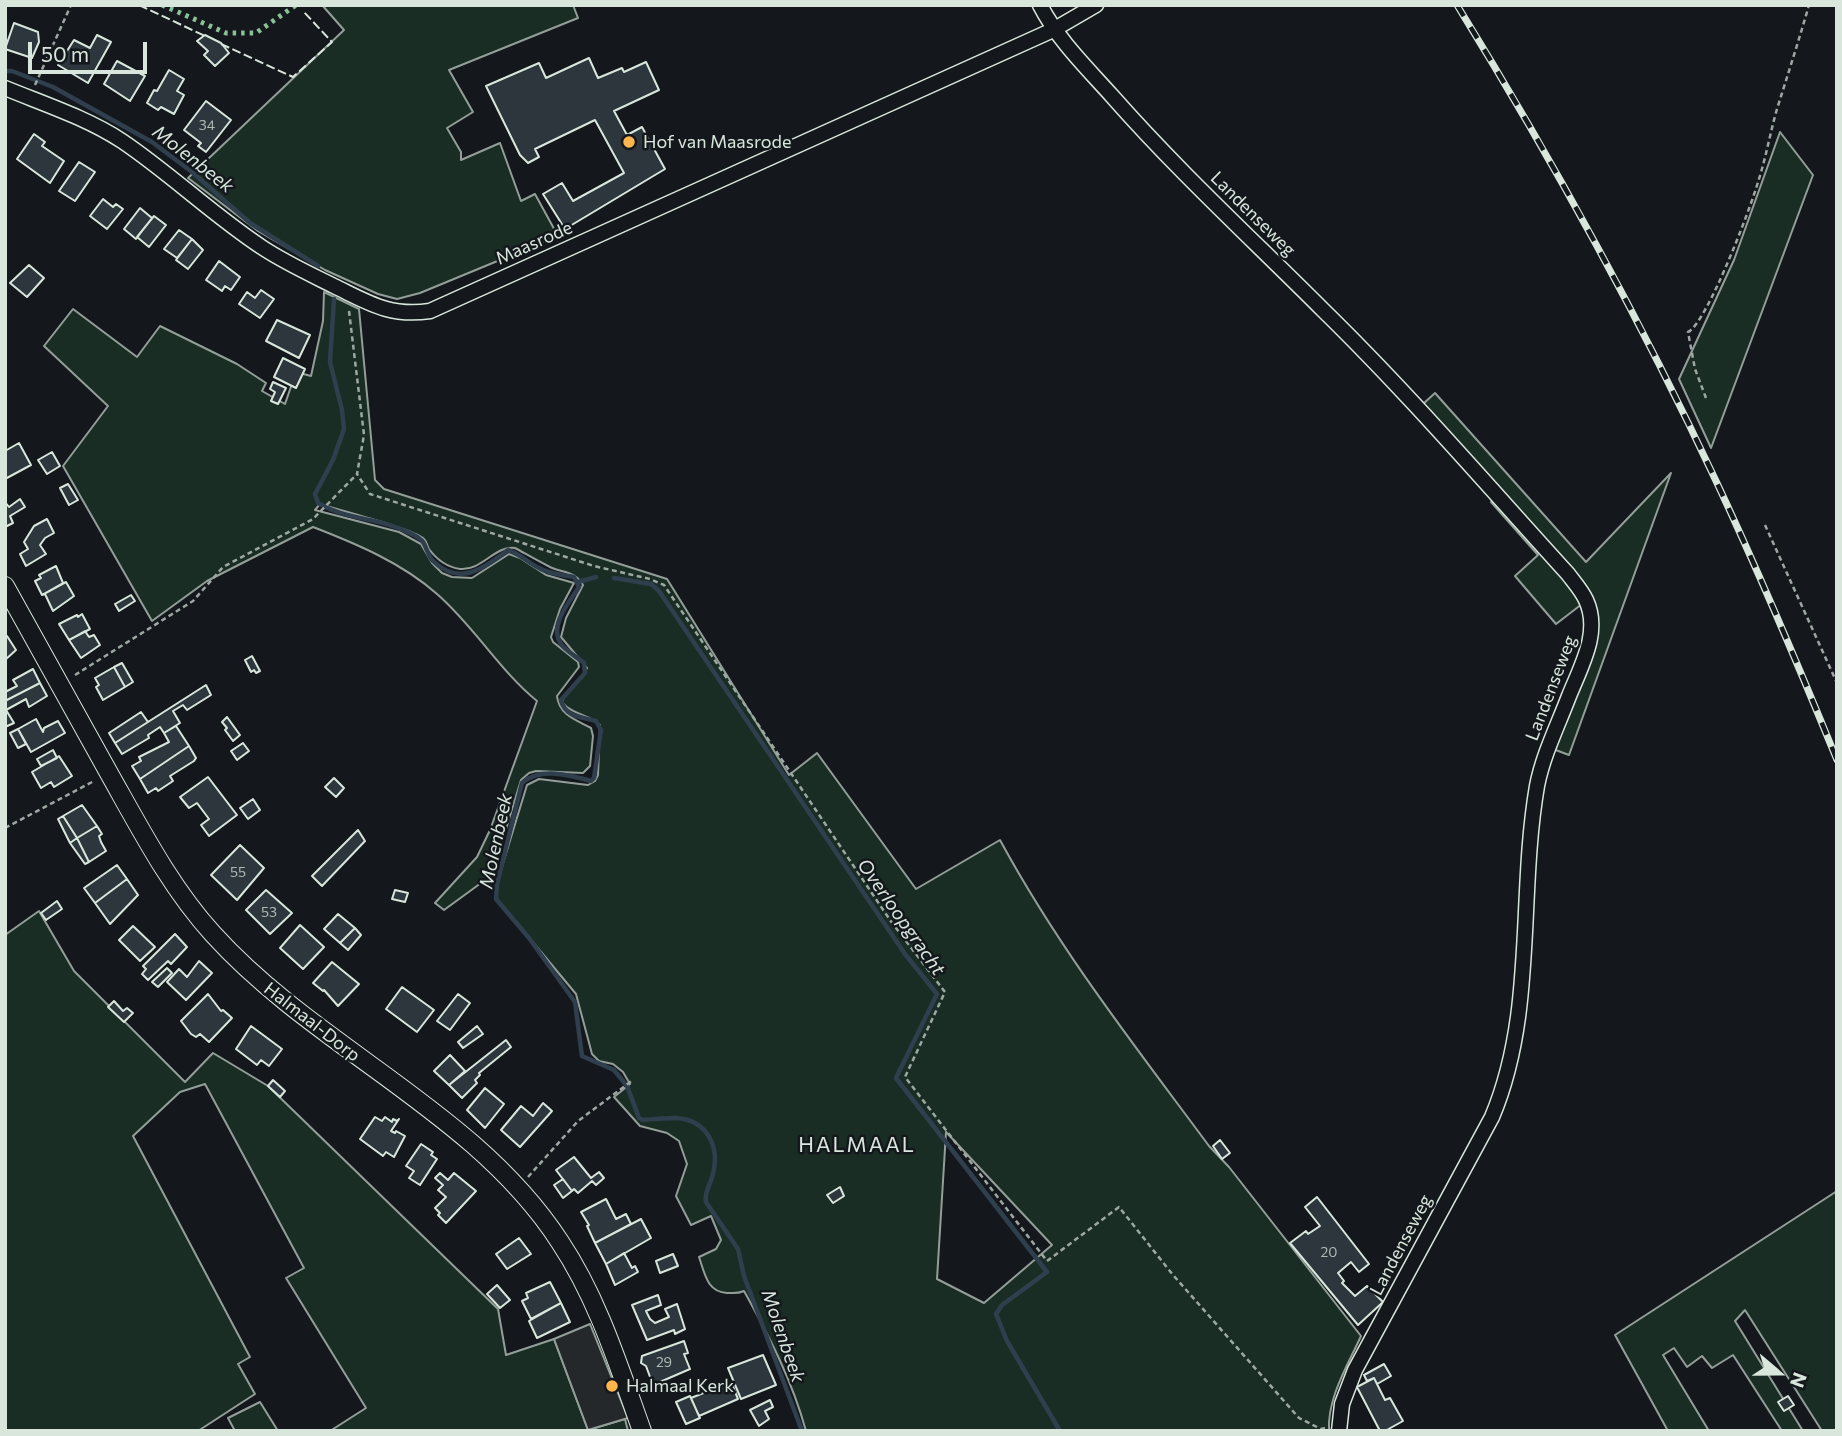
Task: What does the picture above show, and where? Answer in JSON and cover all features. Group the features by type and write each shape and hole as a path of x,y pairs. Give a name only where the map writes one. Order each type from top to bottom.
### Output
{"street":[{"name":"Landenseweg","path":"1040,5 1053,30 1149,137 1325,311 1568,574 1586,599 1591,615 1592,637 1545,758 1538,785 1532,827 1519,1009 1512,1058 1503,1091 1492,1117 1355,1370 1342,1404 1339,1431"},
{"name":"Maasrode","path":"5,88 90,124 121,141 264,248 350,294 393,312 409,314 430,311 1053,30 1096,5"},
{"name":"Halmaal-Dorp","path":"5,586 157,857 210,931 240,964 277,997 464,1138 518,1189 560,1242 600,1318 642,1431"}],"path":[{"path":"35,86 71,5"},
{"path":"1706,398 1695,369 1688,332 1706,310 1758,184 1809,5"},
{"path":"60,684 193,601 223,567 313,519 357,474 364,435 348,318 350,294"},
{"path":"357,474 369,494 594,566 650,579 664,585 890,920 945,992 905,1077 1047,1261 1119,1206 1172,1275 1299,1418 1321,1430"},
{"path":"1765,525 1837,683"},
{"path":"5,828 109,772"},
{"path":"518,1189 578,1121 631,1081"}],"green space":[{"path":"322,5 573,5 578,18 449,70 473,112 447,128 461,152 461,160 500,143 521,201 535,194 558,236 420,293 397,299 378,294 325,270 258,231 188,178 344,30"},
{"path":"1780,132 1813,175 1711,448 1679,379 1734,260"},
{"path":"324,292 359,309 375,480 384,489 667,579 789,775 817,753 916,889 1000,840 1047,920 1126,1034 1209,1146 1229,1167 1361,1336 1335,1394 1329,1431 806,1431 779,1359 744,1291 720,1292 711,1286 705,1276 699,1257 716,1249 721,1240 711,1216 691,1225 676,1196 687,1164 679,1141 667,1133 640,1126 614,1097 630,1084 623,1072 613,1064 599,1061 592,1054 576,994 497,899 497,883 527,785 539,779 588,785 595,781 598,775 600,725 571,710 562,702 587,668 561,637 566,618 583,585 580,580 515,548 501,550 468,569 455,568 435,556 424,539 406,530 320,504 315,510 399,532 421,544 432,563 442,573 452,577 472,578 509,554 546,575 574,583 560,609 551,637 553,642 578,662 579,667 557,696 558,703 565,712 591,728 593,736 590,766 583,773 536,771 521,780 492,875 444,910 435,903 477,857 490,830 537,701 511,676 463,620 423,583 378,555 313,527 207,581 152,621 63,466 108,406 44,346 73,309 137,357 160,326 237,364 266,383 262,391 285,404 296,372 311,376 323,321","holes":["946,1132 1052,1245 984,1303 937,1279"]},
{"path":"1435,393 1586,562 1671,473 1569,755 1553,749 1593,639 1582,604 1556,624 1515,576 1538,555 1491,502 1503,492 1423,404"},
{"path":"39,911 74,971 185,1082 213,1053 268,1086 498,1309 506,1355 554,1339 588,1430 625,1419 628,1431 330,1431 366,1408 286,1278 304,1268 205,1084 180,1092 133,1136 250,1357 238,1364 255,1394 198,1431 5,1431 5,935"},
{"path":"1837,1191 1837,1431 1822,1431 1745,1310 1735,1321 1803,1431 1782,1431 1733,1355 1712,1368 1702,1356 1687,1367 1674,1348 1663,1355 1709,1431 1668,1431 1615,1335"},
{"path":"260,1402 278,1431 235,1431 228,1418"}],"shaded area":[{"path":"590,1324 628,1418 588,1430 554,1339"}],"building":[{"path":"14,23 38,32 39,42 32,58 5,49"},
{"path":"97,35 111,42 88,83 58,65 74,40 90,48"},
{"path":"205,35 221,43 229,53 215,66 204,55 208,51 197,41"},
{"name":"Hof van Maasrode","path":"589,58 598,78 622,68 624,72 646,62 659,90 614,111 627,135 642,127 665,169 565,229 543,194 562,183 573,201 624,173 595,120 535,149 539,157 528,163 520,155 486,86 539,63 546,78"},
{"path":"117,61 145,76 130,101 104,84"},
{"path":"169,70 184,79 177,91 184,95 174,114 161,107 158,110 147,103"},
{"path":"206,101 231,120 206,152 198,146 201,143 184,130"},
{"path":"34,134 45,142 42,146 64,161 50,183 17,159"},
{"path":"79,162 95,172 75,201 59,191"},
{"path":"103,199 113,207 116,204 123,209 107,229 90,216"},
{"path":"140,208 152,218 136,239 124,229"},
{"path":"154,216 166,225 149,247 137,237"},
{"path":"179,230 192,239 177,258 164,249"},
{"path":"192,239 203,250 188,269 176,260"},
{"path":"219,261 240,277 231,290 225,286 222,291 206,280"},
{"path":"29,265 44,278 27,297 10,283"},
{"path":"261,290 274,299 260,318 239,304 247,292 255,298"},
{"path":"277,320 310,335 299,358 266,341"},
{"path":"283,358 305,369 296,388 274,377"},
{"path":"273,382 286,388 278,404 271,401 275,392 270,389"},
{"path":"19,443 31,465 5,479 5,451"},
{"path":"52,452 60,466 47,474 38,460"},
{"path":"68,484 78,500 69,505 60,488"},
{"path":"20,499 25,507 10,516 13,523 5,527 5,502 9,507"},
{"path":"47,519 54,533 40,545 46,554 26,566 20,554 28,549 24,542 34,526"},
{"path":"56,566 63,583 42,595 35,581 41,578 39,575"},
{"path":"66,582 74,596 53,611 45,594 42,595"},
{"path":"131,595 135,601 119,611 115,604"},
{"path":"82,614 90,629 69,640 59,624"},
{"path":"85,631 89,637 94,635 100,645 81,658 69,640"},
{"path":"7,636 16,650 5,660 5,637"},
{"path":"252,656 260,671 256,673 254,670 251,672 245,660"},
{"path":"122,663 133,682 125,687 114,667"},
{"path":"114,667 125,687 103,700 96,687 99,685 95,678"},
{"path":"33,669 40,683 5,701 5,692 17,686 13,680"},
{"path":"40,683 47,696 29,707 26,699 6,710 14,723 5,727 5,701"},
{"path":"206,685 211,695 187,710 183,705 173,711 180,723 164,733 160,727 148,735 149,738 122,754 115,743"},
{"path":"141,712 148,722 115,743 109,733"},
{"path":"227,717 240,735 233,741 222,722"},
{"path":"36,719 43,732 44,728 58,721 65,733 31,752 18,729"},
{"path":"176,726 189,746 140,779 132,766 141,761 139,757 169,742 164,733"},
{"path":"18,729 26,744 18,748 10,733"},
{"path":"243,743 249,751 237,760 231,751"},
{"path":"189,746 196,758 194,761 170,776 173,781 158,791 156,788 148,793 140,779"},
{"path":"53,750 57,758 41,766 37,759"},
{"path":"59,756 72,776 54,787 51,782 41,788 32,772"},
{"path":"208,777 237,815 209,836 201,825 209,819 197,803 189,808 180,797"},
{"path":"334,778 344,788 336,797 325,787"},
{"path":"253,799 260,810 248,819 240,808"},
{"path":"82,805 97,826 77,838 63,816"},
{"path":"63,816 77,838 70,843 58,819"},
{"path":"97,826 106,851 89,862 77,838"},
{"path":"358,830 365,841 322,886 312,876"},
{"path":"77,838 89,862 85,864 70,843"},
{"path":"240,845 264,868 237,900 211,875"},
{"path":"117,865 127,879 95,903 84,888"},
{"path":"127,879 138,895 110,924 95,903"},
{"path":"266,890 292,913 270,934 246,910"},
{"path":"395,890 408,893 405,902 392,899"},
{"path":"57,901 62,909 46,920 41,913"},
{"path":"338,914 355,928 340,943 324,929"},
{"path":"300,925 324,947 303,969 280,948"},
{"path":"133,926 155,947 140,961 119,940"},
{"path":"355,928 361,935 348,950 340,943"},
{"path":"175,934 187,947 171,964 168,961 148,980 142,974 146,969 143,966"},
{"path":"199,961 212,973 186,1000 167,982 179,969 187,977"},
{"path":"332,962 359,984 338,1006 324,990 313,983"},
{"path":"167,968 172,973 158,987 152,982"},
{"path":"402,987 434,1010 417,1032 386,1009"},
{"path":"208,994 221,1011 232,1018 209,1042 200,1034 196,1037 191,1034 181,1021"},
{"path":"458,994 470,1003 450,1030 437,1021"},
{"path":"114,1001 123,1011 127,1008 133,1013 124,1022 108,1007"},
{"path":"251,1026 282,1049 269,1066 261,1060 257,1065 236,1049"},
{"path":"477,1026 483,1034 463,1048 458,1042"},
{"path":"506,1040 511,1047 479,1073 475,1080 477,1083 462,1098 449,1085"},
{"path":"450,1055 465,1071 449,1085 434,1071"},
{"path":"273,1080 285,1091 280,1097 268,1086"},
{"path":"485,1088 504,1104 485,1128 467,1110"},
{"path":"543,1103 552,1111 520,1147 501,1130 521,1106 533,1116"},
{"path":"375,1117 382,1121 385,1117 392,1122 393,1119 399,1119 391,1131 405,1136 394,1157 386,1152 383,1156 360,1139"},
{"path":"1220,1140 1230,1153 1222,1159 1213,1146"},
{"path":"421,1144 433,1152 431,1155 437,1159 420,1185 409,1178 414,1171 406,1166"},
{"path":"574,1157 591,1178 599,1172 604,1178 596,1185 592,1181 578,1193 574,1189 572,1191 556,1170"},
{"path":"440,1173 448,1180 454,1173 476,1191 446,1223 435,1208 446,1197 438,1190 443,1185 435,1178"},
{"path":"563,1179 572,1191 563,1198 554,1185"},
{"path":"840,1187 844,1196 833,1203 827,1195"},
{"path":"1317,1197 1369,1264 1359,1272 1351,1262 1338,1273 1344,1281 1342,1283 1355,1296 1367,1286 1383,1302 1358,1325 1290,1243 1306,1231 1308,1234 1320,1226 1305,1207"},
{"path":"606,1199 616,1219 626,1214 631,1224 595,1243 581,1212"},
{"path":"641,1219 651,1238 606,1264 595,1243"},
{"path":"519,1238 531,1254 507,1269 496,1254"},
{"path":"624,1253 632,1268 635,1266 638,1272 615,1285 606,1264"},
{"path":"673,1254 678,1266 660,1273 656,1261"},
{"path":"550,1282 561,1303 531,1319 522,1301 528,1298 526,1293"},
{"path":"497,1285 510,1300 500,1308 487,1294"},
{"path":"658,1295 661,1305 646,1311 650,1319 655,1323 669,1317 665,1309 677,1304 685,1329 647,1340 632,1305"},
{"path":"561,1303 570,1322 537,1338 529,1321"},
{"path":"684,1341 688,1353 684,1354 690,1369 653,1385 646,1366 641,1363 642,1356"},
{"path":"763,1355 776,1385 741,1399 728,1368"},
{"path":"1384,1364 1391,1376 1377,1384 1374,1378 1367,1381 1364,1375"},
{"path":"1374,1378 1385,1400 1390,1398 1403,1421 1385,1431 1380,1431 1357,1387"},
{"path":"731,1382 738,1399 699,1416 691,1398"},
{"path":"690,1396 700,1418 686,1424 676,1402"},
{"path":"1788,1396 1794,1405 1784,1411 1778,1402"},
{"path":"770,1400 773,1407 765,1411 769,1419 759,1426 750,1410"}],"waterway":[{"name":"Molenbeek","path":"5,71 12,71 53,87 152,142 192,172 250,223 318,266"},
{"name":"Molenbeek","path":"334,299 330,362 344,429 333,460 315,494 318,503 338,512 385,524 414,535 421,539 433,561 453,573 472,572 508,550 543,570 574,577 579,587 566,606 557,629 561,644 584,663 585,673 561,700 566,710 596,721 601,730 594,778 591,781 546,774 537,775 522,783 497,884 496,899 529,938 575,1002 582,1056 614,1070 627,1086 639,1118 687,1120 704,1130 709,1137 715,1156 706,1202 738,1249 744,1276 802,1431"},
{"name":"Overloopgracht","path":"578,582 596,577"},
{"name":"Overloopgracht","path":"614,578 651,584 659,591 905,954 937,994 896,1078 1047,1272 1002,1305 996,1314 1007,1341 1060,1431"}],"railway":[{"path":"1457,5 1561,181 1688,422 1749,552 1837,760"}],"hedge":[{"path":"162,5 226,33 256,33 296,5"}],"fence":[{"path":"139,5 205,36"},
{"path":"221,44 293,77 332,42 303,11"}],"place":[{"name":"Hof van Maasrode","path":"629,142"},
{"name":"Halmaal Kerk","path":"612,1386"}],"district":[{"name":"HALMAAL","path":"857,1145"}]}
